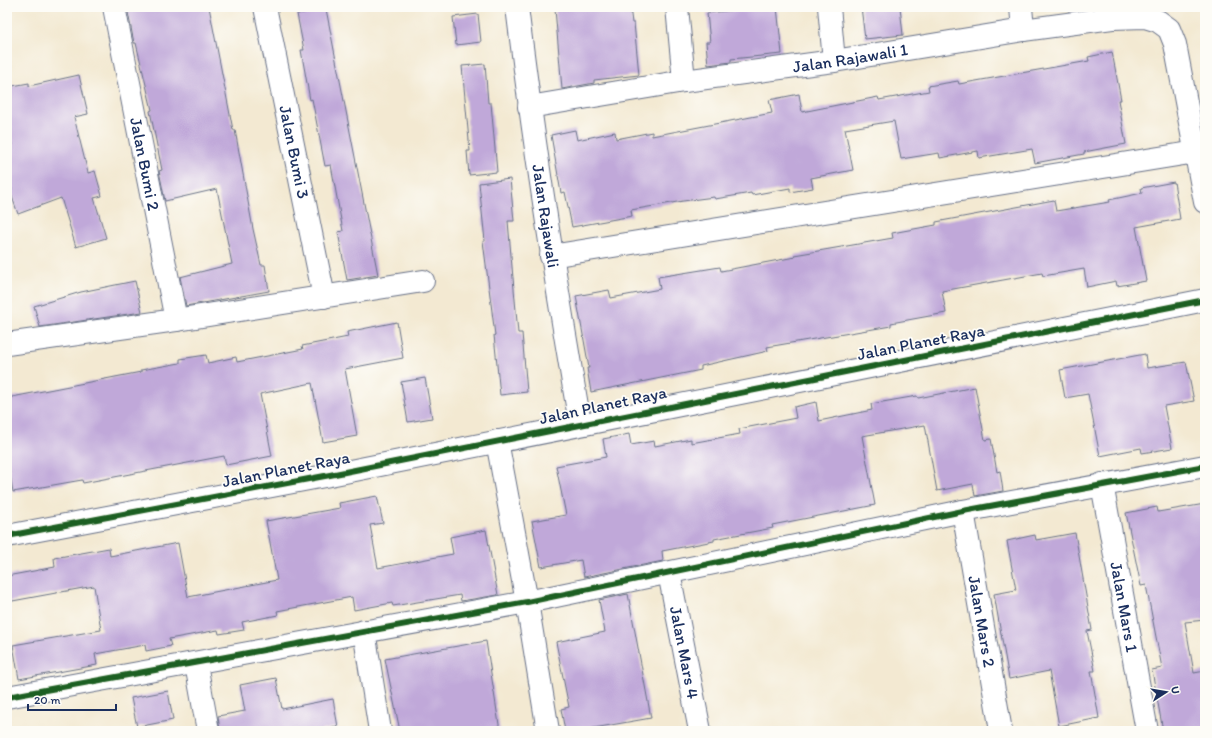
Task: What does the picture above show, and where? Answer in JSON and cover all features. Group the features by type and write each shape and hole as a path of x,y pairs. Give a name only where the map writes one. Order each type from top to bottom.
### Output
{"street":[{"name":"Jalan Bumi 2","path":"114,7 176,320"},
{"name":"Jalan Bumi 3","path":"265,7 324,297"},
{"name":"Jalan Rajawali","path":"518,7 529,107 551,256 580,423"},
{"path":"677,7 684,81"},
{"path":"829,7 834,61"},
{"path":"1021,7 1023,30"},
{"name":"Jalan Rajawali 1","path":"529,107 684,81 834,61 1023,30 1112,13 1144,17 1158,21 1169,29 1175,44 1196,152"},
{"path":"551,256 1196,152 1205,202"},
{"path":"7,344 176,320 423,281"},
{"name":"Jalan Planet Raya","path":"7,536 497,442 580,423 1205,300"},
{"path":"497,442 527,602 548,731"},
{"path":"7,697 196,664 364,631 527,602 963,511 1205,466"},
{"name":"Jalan Mars 1","path":"1102,484 1147,731"},
{"name":"Jalan Mars 2","path":"963,511 1001,731"},
{"name":"Jalan Mars 4","path":"669,573 700,731"},
{"path":"364,631 380,731"},
{"path":"196,664 208,731"}],"building":[{"path":"127,7 209,7 233,130 235,130 253,229 261,265 265,265 269,291 186,306 180,277 232,264 217,189 165,201 159,171 162,170 150,111 152,110 136,43 134,43"},
{"path":"575,7 630,7 632,23 634,23 639,75 594,80 594,83 562,89 555,9"},
{"path":"777,7 782,54 731,59 731,62 708,65 706,42 710,42 707,13"},
{"path":"861,7 900,7 903,35 865,39"},
{"path":"326,9 378,275 347,280 338,232 343,231 331,165 325,166 312,99 310,100 301,50 304,50 297,14"},
{"path":"478,14 481,42 456,45 453,17"},
{"path":"1112,52 1121,100 1118,100 1126,144 1084,152 1084,154 1035,163 1032,149 979,158 978,151 940,158 939,153 901,159 894,121 845,129 853,170 811,178 813,188 790,192 790,188 752,195 751,193 715,199 714,197 683,201 631,210 632,216 572,227 565,192 561,193 551,135 575,130 577,140 615,132 616,139 652,132 652,136 772,113 769,100 799,94 802,112 878,97 879,100 929,91 928,86 958,81 959,84 1089,61 1088,57"},
{"path":"485,64 488,103 491,103 497,172 469,175 467,151 470,151 462,66"},
{"path":"79,75 88,114 74,117 88,173 95,171 102,196 94,198 106,238 76,247 61,198 18,214 10,191 12,190 7,169 7,146 12,145 7,119 7,87 29,83 29,86"},
{"path":"510,179 514,221 508,221 518,333 522,333 527,392 500,395 495,335 483,241 485,241 479,183"},
{"path":"1174,182 1180,219 1136,227 1146,281 1117,286 1116,281 1087,287 1084,269 1043,276 1042,273 942,291 946,313 891,323 891,326 767,347 768,351 701,366 701,370 591,392 587,368 589,368 576,296 609,290 611,298 660,289 658,277 720,267 721,271 795,257 794,255 893,238 892,233 936,225 936,222 1054,200 1056,211 1110,202 1109,200 1142,193 1141,188"},
{"path":"135,281 142,312 40,327 34,306 81,292"},
{"path":"397,322 403,358 345,369 357,436 323,442 312,383 260,394 272,456 226,465 224,456 83,483 82,480 13,492 7,457 7,398 141,372 141,370 180,363 180,359 206,355 208,363 236,357 237,362 303,349 302,346 348,337 347,332"},
{"path":"1145,354 1147,368 1186,362 1194,401 1164,406 1172,448 1142,453 1141,448 1100,456 1088,394 1065,398 1060,370"},
{"path":"425,378 432,418 408,422 401,382"},
{"path":"975,387 985,440 991,439 997,472 1000,471 1003,491 975,496 973,484 937,491 925,425 862,436 875,505 772,525 773,528 662,551 663,561 584,577 581,560 541,567 532,521 566,515 556,466 606,457 603,439 629,434 631,445 654,441 655,446 691,439 691,443 740,434 739,429 796,418 794,407 816,402 819,421 872,410 871,404 917,396 918,398"},
{"path":"377,496 383,523 370,525 378,568 453,554 450,537 486,530 498,595 461,601 460,595 393,606 392,603 354,610 352,597 277,611 278,615 242,622 244,630 219,634 218,630 169,639 171,646 146,651 145,645 95,654 97,665 19,679 13,645 101,630 94,586 7,602 7,576 55,567 54,558 109,548 110,556 178,543 188,597 277,580 266,521 340,508 339,503"},
{"path":"1205,504 1205,620 1185,622 1194,673 1205,671 1205,731 1163,731 1152,670 1162,668 1146,585 1141,586 1126,513 1157,507 1158,512"},
{"path":"1075,533 1092,630 1087,631 1095,671 1091,671 1099,718 1059,726 1049,671 1009,679 994,594 1016,590 1007,541 1035,535 1036,540"},
{"path":"628,594 651,718 588,729 588,731 565,731 561,709 569,707 556,642 605,632 599,600"},
{"path":"486,641 500,731 400,731 385,659"},
{"path":"276,678 282,709 333,699 338,727 317,731 220,731 218,716 245,711 240,685"},
{"path":"168,691 173,720 137,727 131,698"}],"cycle path":[{"path":"7,536 330,475 1205,300"},
{"path":"7,697 527,602 963,511 1205,466"}]}
